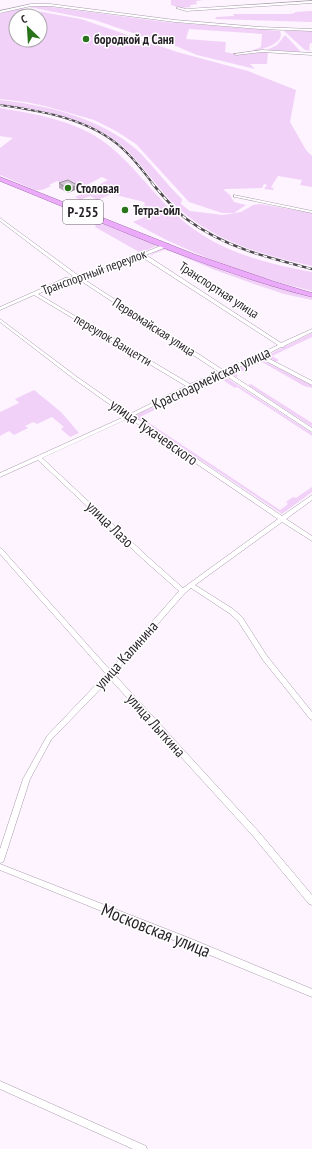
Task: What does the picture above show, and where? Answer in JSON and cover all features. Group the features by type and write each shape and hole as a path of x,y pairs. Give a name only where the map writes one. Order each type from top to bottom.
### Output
{"highway":[{"name":"Р-255","path":"0,179 238,273 312,294"}],"street":[{"path":"178,8 194,10 312,2"},
{"path":"0,12 31,5 50,5 175,21 260,28 312,30"},
{"path":"236,54 262,51 312,54"},
{"path":"235,196 312,212"},
{"name":"Первомайская улица","path":"0,220 78,277 312,430"},
{"name":"Транспортный переулок","path":"0,309 67,279 92,275 167,245"},
{"name":"Транспортная улица","path":"144,255 282,346"},
{"name":"переулок Ванцетти","path":"35,294 190,386"},
{"name":"улица Тухачевского","path":"0,320 130,416 312,539"},
{"name":"Красноармейская улица","path":"0,475 130,416 190,386 282,346 312,330"},
{"path":"260,356 312,383"},
{"name":"улица Лазо","path":"38,457 183,591"},
{"name":"улица Калинина","path":"0,860 27,779 49,738 110,674 190,584 282,520 312,497"},
{"name":"улица Лыткина","path":"0,550 110,674 256,834 312,901"},
{"path":"190,584 240,619 265,658 312,717"},
{"name":"Московская улица","path":"0,867 312,993"},
{"path":"0,1085 143,1149"}],"shaded area":[{"path":"171,0 204,0 196,1 197,4 190,5 191,7 180,8 171,5"},
{"path":"44,6 165,22 280,31 281,36 279,40 270,46 249,52 261,47 262,34 189,29 186,39 226,42 225,52 236,54 268,52 267,64 250,64 255,69 197,55 171,44 153,40 95,20 48,11 48,8 29,7"},
{"path":"312,11 312,22 215,19 216,17 234,16 233,14 290,14 295,12"},
{"path":"8,12 8,48 48,48 48,13 81,19 177,52 248,71 296,90 290,122 306,150 312,156 312,187 300,185 302,180 278,176 271,187 274,189 273,190 264,189 267,185 264,184 262,188 225,189 224,190 230,195 234,202 246,205 234,213 222,213 189,202 136,144 116,131 94,120 45,106 0,99 0,14"},
{"path":"284,31 312,31 312,43 310,43 309,50 312,51 305,50"},
{"path":"285,35 301,52 267,50 277,45"},
{"path":"0,100 36,105 90,121 107,129 137,150 182,199 181,204 190,211 223,215 241,212 253,205 260,204 312,213 312,266 246,248 215,234 200,225 186,215 170,200 129,152 101,131 69,118 51,113 0,104"},
{"path":"0,108 45,116 88,132 113,149 124,159 173,212 195,230 222,246 236,252 282,266 312,272 312,291 220,263 154,234 133,222 149,215 139,209 145,205 144,202 112,194 97,200 90,196 80,200 75,197 108,180 102,177 81,188 68,181 62,183 57,181 49,185 51,186 42,190 35,190 0,175 0,148 13,138 0,136"},
{"path":"75,212 155,244 156,246 141,253 95,227 96,225 70,214"},
{"path":"162,249 169,250 229,273 312,298 312,300 284,294 254,284 172,252 164,250 153,254 152,256 151,255"},
{"path":"312,333 312,337 272,356 279,360 275,362 266,356"},
{"path":"260,359 312,385 312,388 304,386 262,362 236,374 238,376 236,377 229,372"},
{"path":"222,375 312,433 312,436 237,387 235,388 220,378 140,417 280,510 288,504 286,502 293,497 296,498 312,487 312,492 282,514 134,416"},
{"path":"251,384 312,423 312,427 248,385"},
{"path":"34,390 61,412 79,433 70,437 61,429 64,427 52,417 37,424 33,422 25,426 28,428 14,435 9,431 0,436 0,412 19,403 15,399"}],"building":[{"path":"68,180 77,185 68,189 59,183"}],"railway":[{"path":"0,105 32,110 65,118 96,130 123,149 135,161 153,184"},
{"path":"152,183 178,212 217,238 263,256 312,269"}],"place":[{"name":"бородкой д Саня","path":"86,39"},
{"name":"Столовая","path":"68,188"},
{"name":"Тетра-ойл","path":"125,210"}]}
